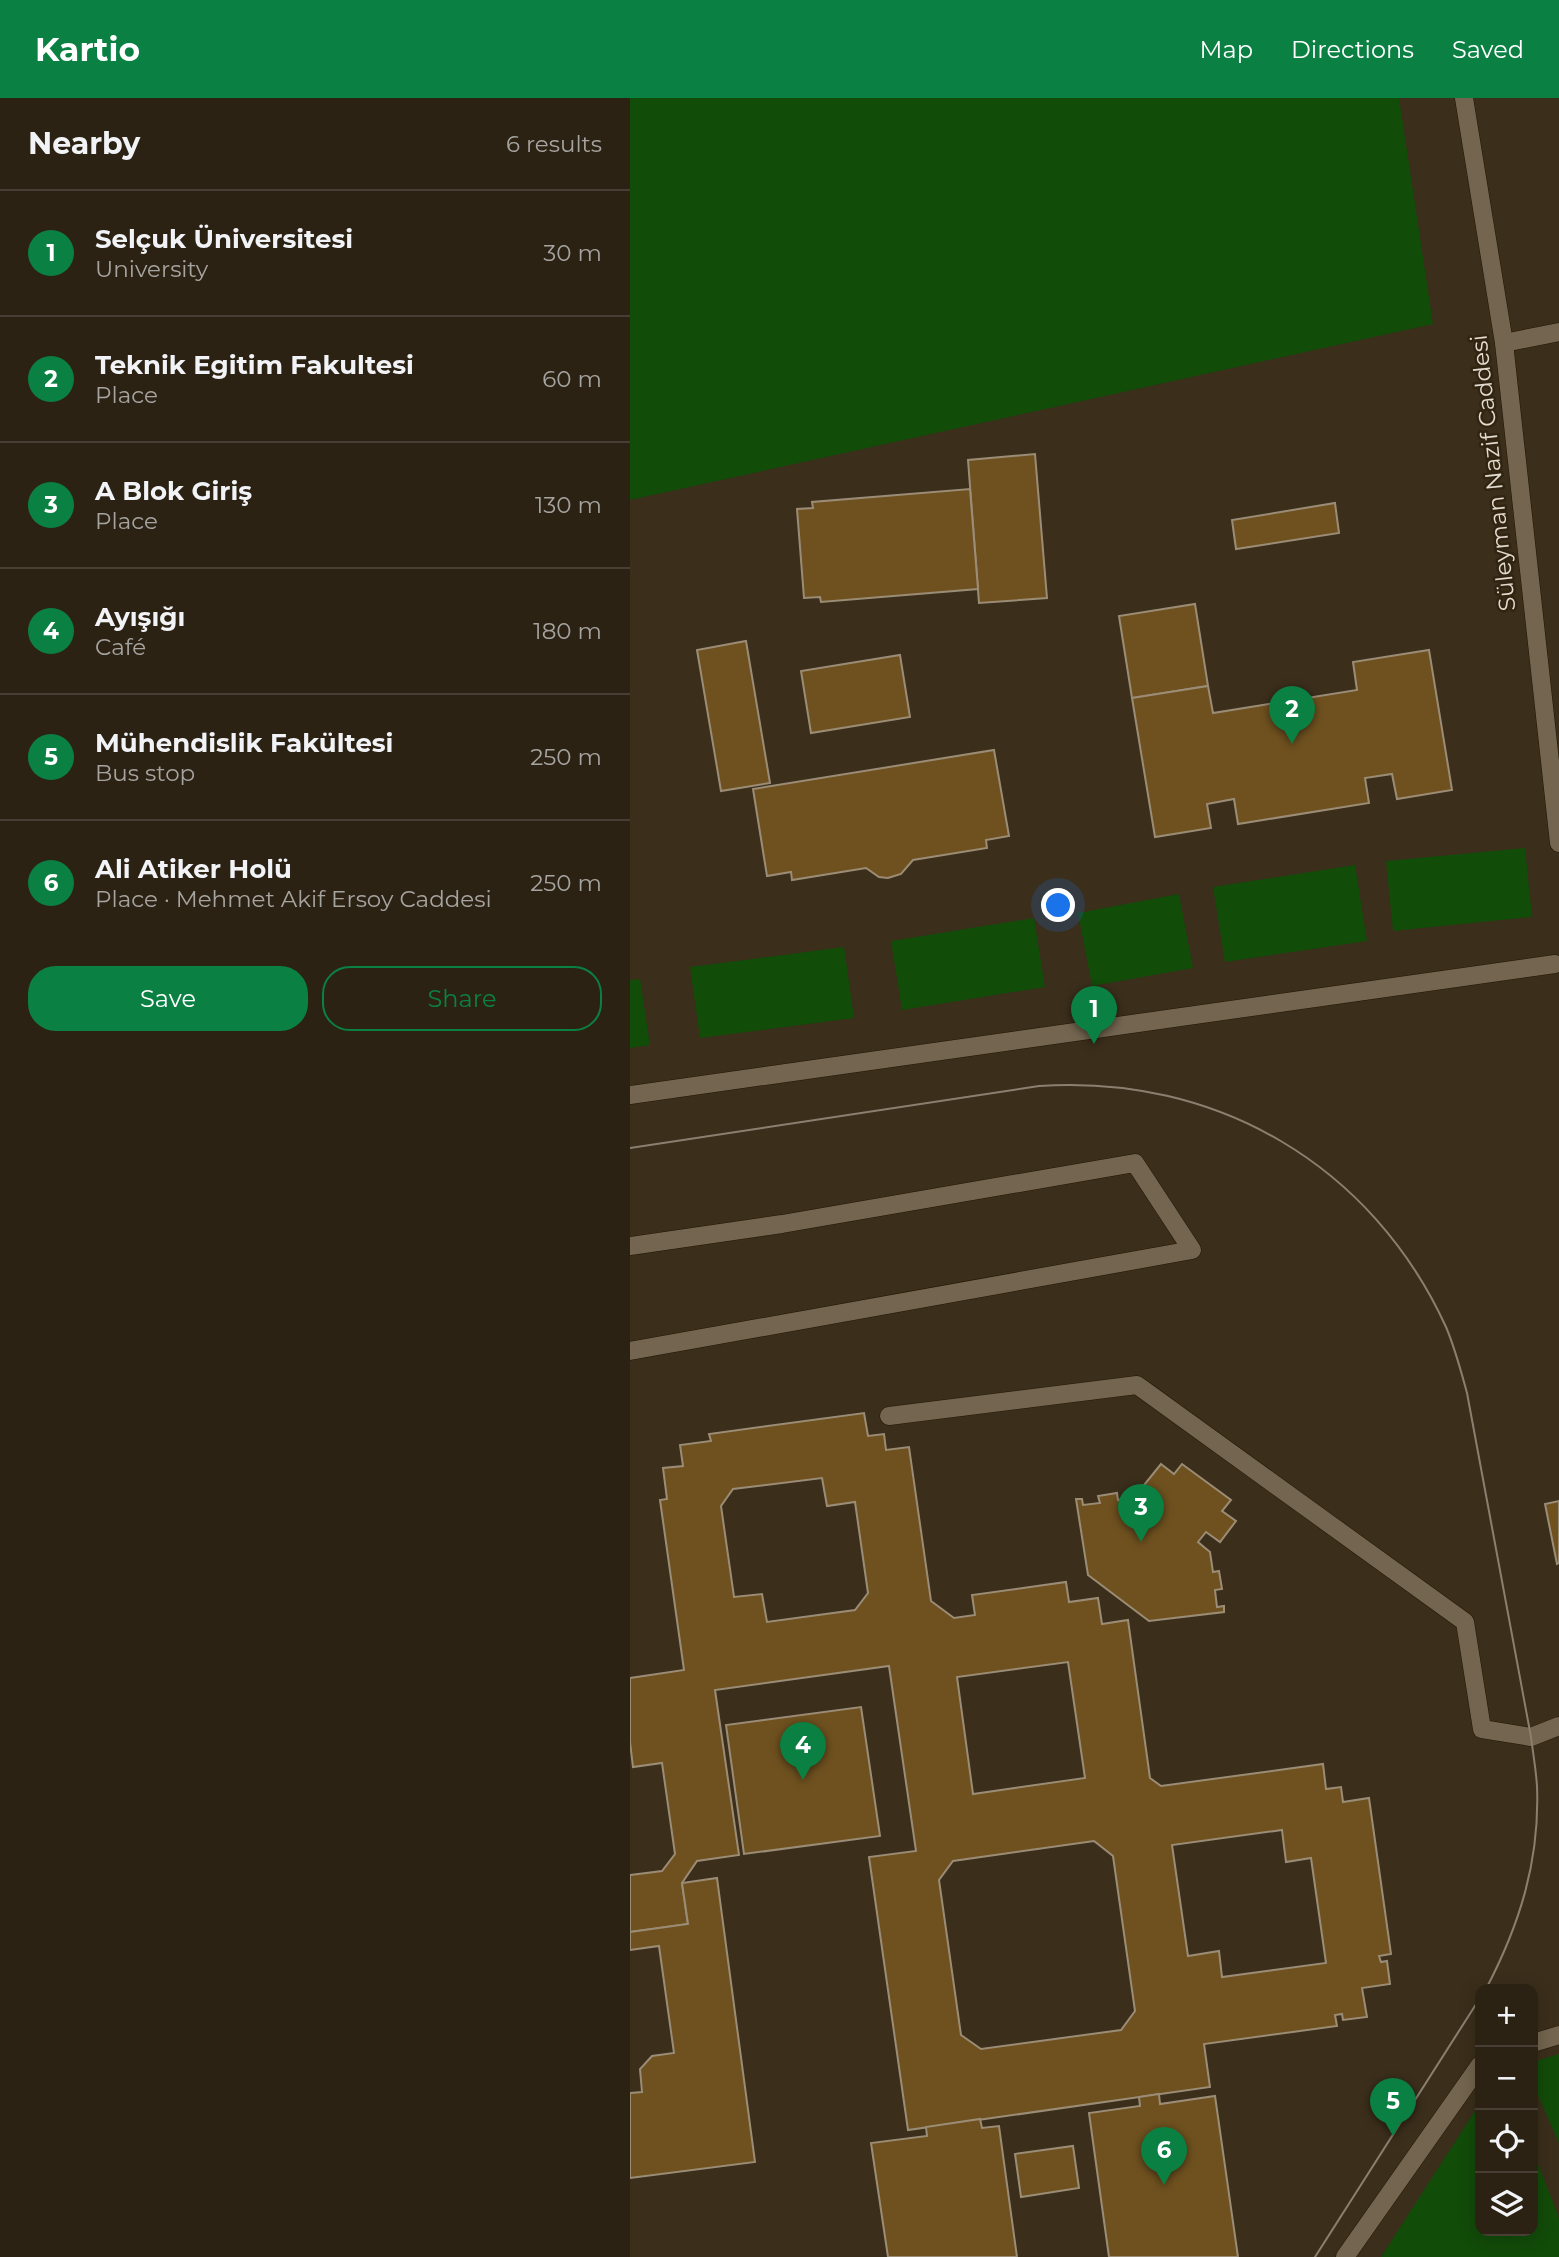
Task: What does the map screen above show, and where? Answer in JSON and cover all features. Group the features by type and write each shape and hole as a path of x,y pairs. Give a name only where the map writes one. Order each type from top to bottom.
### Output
{"street":[{"name":"Süleyman Nazif Caddesi","path":"1464,98 1504,342 1559,843"},
{"path":"1504,342 1559,332"},
{"path":"630,1095 1558,961"},
{"path":"630,1246 782,1224 1136,1163 1192,1250 630,1351"},
{"path":"889,1416 1137,1385 1465,1622 1482,1729 1531,1737 1559,1726"},
{"path":"1538,2041 1559,2035"},
{"path":"1345,2257 1475,2072"}],"green space":[{"path":"630,98 1399,98 1433,324 630,500"},
{"path":"1525,848 1532,917 1393,931 1386,861"},
{"path":"1355,865 1367,941 1225,962 1213,887"},
{"path":"1179,894 1193,968 1092,986 1078,913"},
{"path":"1034,918 1045,987 902,1010 891,941"},
{"path":"844,947 854,1018 700,1038 690,967"},
{"path":"640,979 650,1045 630,1048 630,980"},
{"path":"1559,2054 1559,2143 1538,2095 1538,2060"},
{"path":"1475,2111 1475,2236 1538,2236 1538,2164 1559,2218 1559,2257 1381,2257"}],"building":[{"path":"1035,454 1047,598 979,603 968,460"},
{"path":"970,489 978,589 821,602 820,597 804,598 797,509 813,508 812,502"},
{"path":"1335,503 1339,533 1236,549 1232,520"},
{"path":"1195,604 1208,686 1132,698 1119,616"},
{"path":"746,641 770,783 721,791 697,650"},
{"path":"1429,650 1452,790 1397,799 1392,774 1365,778 1369,803 1238,824 1234,799 1207,804 1211,828 1155,837 1132,698 1208,686 1213,713 1357,690 1353,662"},
{"path":"900,655 910,717 811,733 801,671"},
{"path":"994,750 1009,836 986,840 987,848 913,860 901,874 888,878 879,877 866,868 792,880 791,872 767,876 753,789"},
{"path":"864,1413 868,1436 884,1434 886,1450 909,1447 931,1601 954,1618 975,1615 972,1595 1066,1582 1069,1602 1098,1598 1102,1624 1128,1620 1150,1778 1161,1786 1323,1764 1326,1789 1341,1787 1343,1802 1369,1798 1391,1954 1379,1956 1381,1962 1387,1961 1390,1984 1362,1988 1367,2017 1343,2020 1342,2014 1335,2015 1337,2026 1204,2044 1210,2087 908,2130 869,1857 916,1851 889,1666 715,1690 739,1855 697,1861 682,1883 688,1924 630,1932 630,1875 662,1871 675,1854 662,1763 633,1767 630,1742 630,1678 684,1670 660,1500 667,1499 663,1468 683,1466 680,1445 711,1441 709,1434","holes":["822,1478 827,1506 855,1502 868,1593 855,1610 767,1622 762,1594 734,1597 721,1506 733,1489","1068,1662 1085,1778 973,1794 957,1677","1282,1830 1286,1862 1311,1858 1326,1963 1222,1977 1219,1951 1188,1956 1172,1845","1094,1841 1113,1856 1135,2011 1121,2030 981,2049 961,2035 939,1880 953,1861"]},
{"path":"1161,1464 1174,1474 1182,1464 1231,1500 1222,1511 1236,1521 1220,1542 1206,1532 1198,1542 1210,1552 1213,1572 1219,1571 1222,1589 1215,1590 1217,1607 1224,1606 1224,1612 1149,1621 1088,1575 1076,1499 1082,1499 1083,1505 1100,1503 1098,1496 1117,1493 1118,1500 1138,1497 1150,1506 1158,1496 1144,1485"},
{"path":"1559,1501 1559,1563 1557,1564 1545,1504"},
{"path":"861,1707 880,1836 744,1854 726,1725"},
{"path":"717,1878 755,2162 630,2178 630,2093 642,2092 640,2069 652,2056 674,2053 659,1946 630,1950 630,1932 688,1924 682,1883"},
{"path":"1159,2094 1160,2104 1215,2096 1238,2257 1109,2257 1089,2113 1140,2106 1139,2097"},
{"path":"980,2119 982,2128 999,2126 1017,2257 888,2257 871,2143 927,2136 926,2127"},
{"path":"1073,2146 1079,2188 1021,2197 1015,2154"}],"tram line":[{"path":"630,1148 1039,1086 1104,1086 1167,1096 1226,1114 1281,1141 1331,1176 1376,1219 1415,1270 1446,1327 1458,1360 1467,1393 1531,1737 1537,1780 1537,1813 1531,1866 1518,1916 1488,1984"},
{"path":"1315,2257 1475,2006"}],"place":[{"name":"Teknik Egitim Fakultesi","path":"1292,744"},
{"name":"Selçuk Üniversitesi","path":"1094,1044"},
{"name":"A Blok Giriş","path":"1141,1542"},
{"name":"Ayışığı","path":"803,1780"},
{"name":"Mühendislik Fakültesi","path":"1393,2136"},
{"name":"Ali Atiker Holü","path":"1164,2185"}]}
